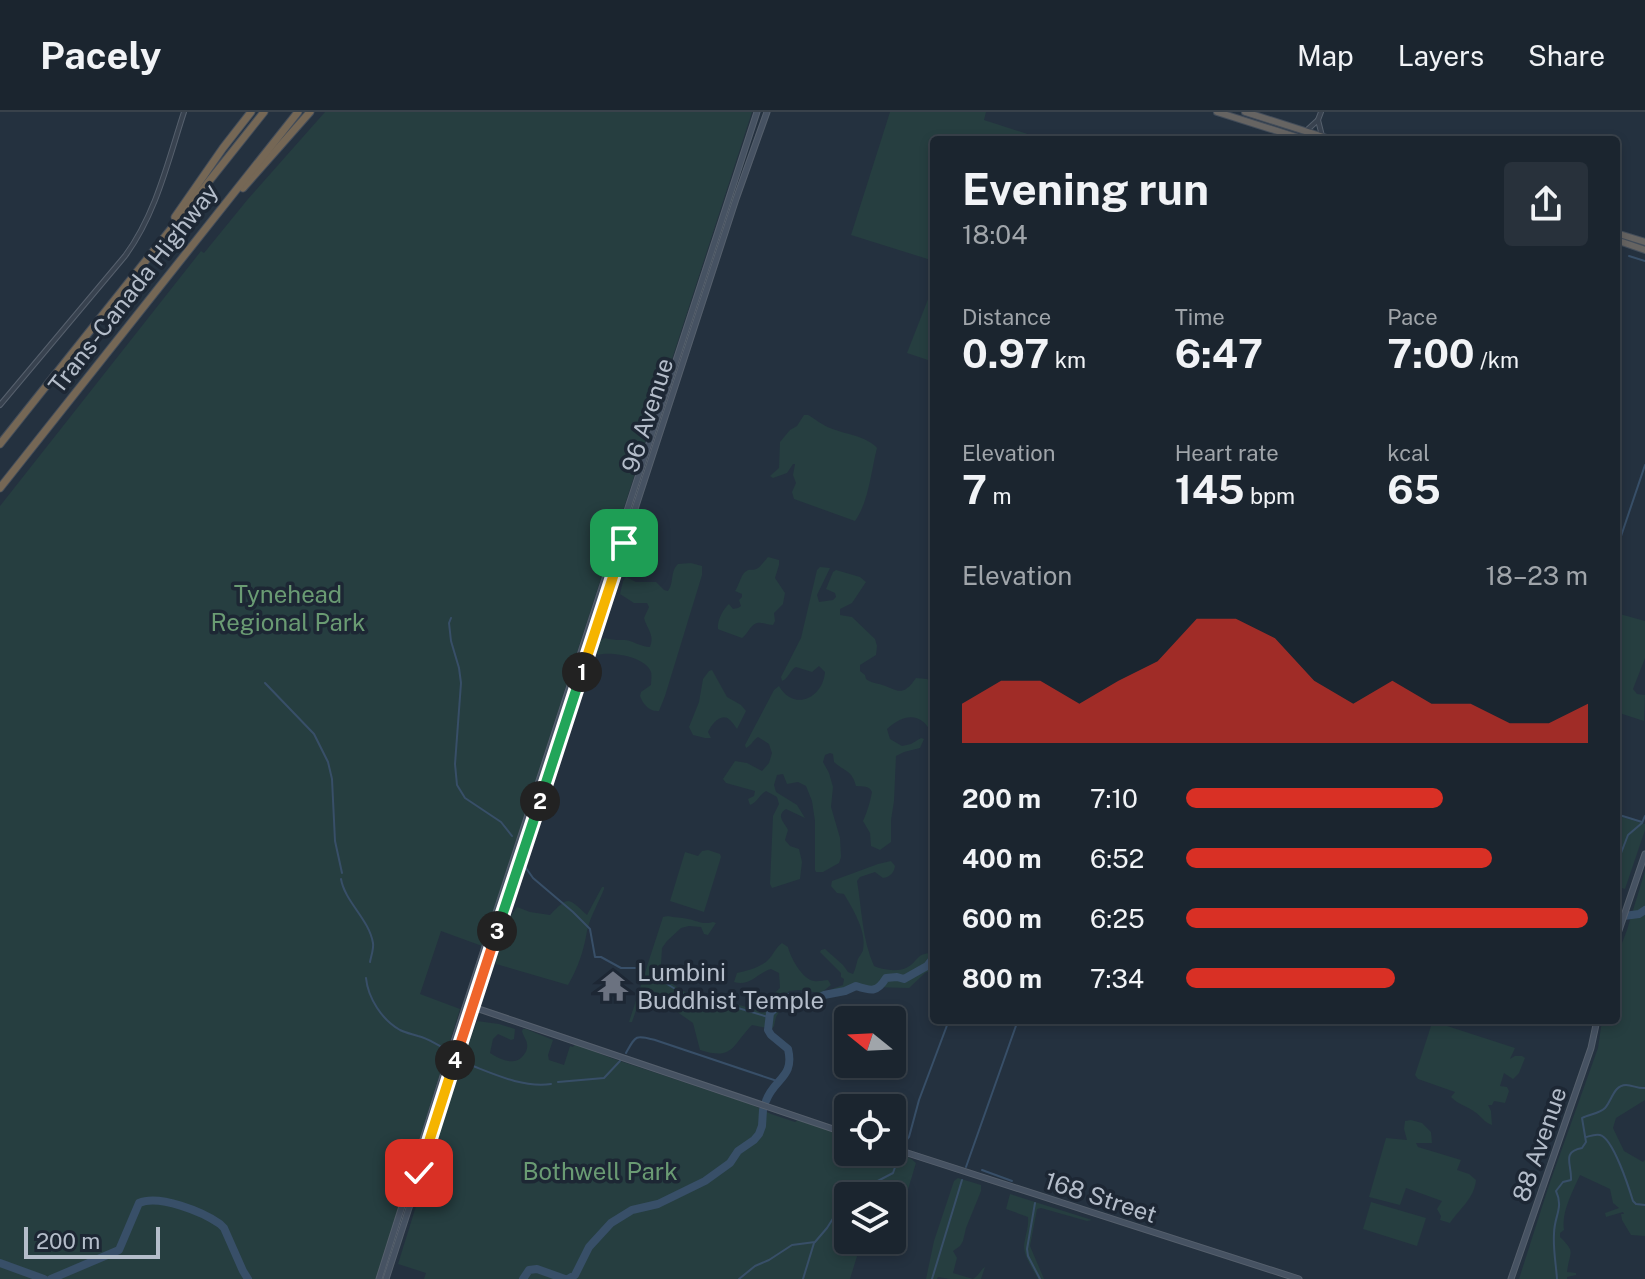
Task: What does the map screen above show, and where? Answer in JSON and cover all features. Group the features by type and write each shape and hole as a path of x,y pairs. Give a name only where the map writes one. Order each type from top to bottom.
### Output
{"highway":[{"path":"137,271 251,112"},
{"name":"Trans-Canada Highway","path":"0,444 264,112"},
{"name":"Trans-Canada Highway","path":"0,488 298,112"},
{"path":"208,224 310,112"},
{"path":"1217,112 1293,136"},
{"path":"1245,112 1322,136"},
{"path":"1620,234 1645,242"},
{"path":"1620,241 1645,250"}],"main road":[{"name":"96 Avenue","path":"386,1279 470,1005 757,112"},
{"name":"96 Avenue","path":"379,1279 767,112"},
{"path":"1620,927 1645,854"},
{"path":"470,1005 834,1129"},
{"name":"88 Avenue","path":"1511,1279 1591,1048 1596,1024"},
{"name":"168 Street","path":"906,1153 1299,1279"}],"street":[{"path":"0,405 125,256 142,231 184,112"},
{"path":"1306,131 1318,120 1321,112"},
{"path":"1318,120 1322,136"}],"green space":[{"name":"Tynehead Regional Park","path":"325,112 752,112 482,946 441,931 420,994 460,1009 376,1279 0,1279 0,506 201,251 204,253"},
{"path":"890,112 986,112 984,120 1034,136 930,136 930,260 851,235"},
{"path":"930,294 930,361 907,353"},
{"path":"804,415 877,448 867,495 855,521 794,499 795,464 787,473 773,478 770,476 779,468 780,442"},
{"path":"768,557 779,560 775,578 785,593 783,604 774,613 773,625 757,623 742,638 718,629 719,619 729,604 733,609 741,606 739,600 742,594 735,591 743,574 758,568"},
{"path":"678,564 702,566 702,575 665,696 659,711 652,710 640,696 651,685 648,667 628,656 598,655 596,651 605,638 650,647 651,635 644,618 649,607 647,603 634,603 620,594 626,577 636,582 656,582 668,591"},
{"path":"820,567 830,568 817,595 819,602 836,597 835,593 826,589 836,570 860,577 866,582 852,603 840,609 840,615 852,617 875,639 876,655 860,665 860,671 866,679 898,691 906,689 916,678 930,681 930,730 920,720 908,717 887,729 890,739 902,746 924,739 920,748 896,756 891,842 880,850 871,846 870,833 863,821 871,790 856,786 850,774 834,762 833,754 825,755 823,762 833,787 831,807 840,838 841,857 839,863 823,872 815,870 815,821 806,786 798,782 787,784 783,774 777,775 774,785 776,792 797,805 805,818 786,809 781,814 788,830 785,840 799,849 802,862 800,879 772,888 773,816 779,804 777,797 766,791 750,805 748,799 754,796 755,791 726,783 723,779 735,761 762,771 769,763 772,753 769,744 758,737 748,747 745,745 774,690 779,686 785,694 800,700 814,695 823,681 825,672 819,666 812,672 796,667 782,681 781,677 801,638"},
{"path":"1620,614 1645,621 1645,658 1633,689 1637,694 1645,695 1644,721 1620,713"},
{"path":"712,670 727,697 746,711 737,729 723,717 708,732 711,738 705,738 693,735 689,727 699,702 703,679"},
{"path":"1620,816 1645,824 1625,889 1620,887"},
{"path":"708,850 721,857 704,912 670,901 685,852 698,856"},
{"path":"891,861 895,866 893,873 883,878 875,872 857,881 865,935 874,966 902,969 928,953 930,971 909,988 871,987 829,996 832,989 843,985 844,979 821,950 825,949 853,974 864,943 855,914 844,894 837,893 831,886 832,881"},
{"path":"1645,871 1645,1100 1616,1118 1613,1128 1624,1151 1643,1162 1645,1160 1645,1236 1631,1235 1622,1220 1623,1212 1606,1217 1605,1213 1619,1208 1613,1203 1610,1189 1580,1175 1566,1209 1564,1230 1560,1233 1571,1252 1567,1272 1576,1275 1567,1279 1519,1279 1598,1048 1601,1024 1620,1024 1620,948"},
{"path":"602,887 604,889 588,926 580,959 568,985 496,964 511,916 517,907 550,915 568,901 587,915"},
{"path":"663,917 716,923 708,935 701,927 681,928 662,948 661,965 674,985 690,994 699,993 755,1008 780,988 779,973 771,969 740,983 734,982 737,973 762,964 782,943 788,947 794,962 806,977 816,981 828,980 831,985 821,993 789,991 772,1029 752,1025 731,1049 720,1054 700,1050 693,1023 658,993 642,993 632,1022 629,1022"},
{"name":"Bothwell Park","path":"477,1021 499,1024 515,1029 514,1039 498,1034 493,1039 490,1053 502,1059 515,1061 523,1056 527,1046 522,1031 526,1029 553,1040 549,1060 564,1065 570,1046 575,1044 753,1105 771,1114 834,1132 834,1166 906,1166 906,1156 916,1163 906,1196 906,1182 834,1182 834,1254 858,1254 850,1279 424,1279 426,1273 398,1264"},
{"path":"1432,1024 1441,1024 1515,1048 1510,1059 1515,1056 1525,1058 1513,1079 1504,1073 1500,1086 1507,1087 1509,1091 1505,1103 1494,1101 1488,1105 1492,1125 1454,1100 1451,1097 1455,1092 1418,1079 1415,1075"},
{"path":"1405,1121 1422,1123 1431,1132 1432,1143 1416,1143 1418,1147 1461,1160 1457,1170 1476,1180 1470,1198 1450,1223 1440,1220 1437,1209 1442,1201 1406,1188 1400,1205 1369,1197 1386,1138 1407,1140"},
{"path":"958,1178 981,1185 963,1241 953,1251 957,1258 953,1273 973,1279 926,1279 934,1241 954,1181"},
{"path":"1010,1194 1092,1220 1037,1209 1030,1246 1044,1279 1038,1279 1025,1254 1028,1217 1006,1209"},
{"path":"1371,1202 1426,1218 1417,1246 1363,1229"},
{"path":"985,1267 981,1279 973,1279 977,1276"}],"waterway":[{"path":"1629,256 1645,261"},
{"path":"1620,539 1645,465"},
{"path":"451,618 451,641 461,683 455,764 457,785 465,798 501,822 512,836"},
{"path":"265,683 314,734 328,762 332,779 335,841 342,873"},
{"path":"1620,815 1642,822"},
{"path":"1620,856 1628,835 1642,823 1645,816"},
{"path":"526,868 533,878 590,929 595,957 621,968 635,968"},
{"path":"341,879 371,934 370,962"},
{"path":"1620,916 1645,910"},
{"path":"766,1101 789,1066 788,1049 768,1030 770,1013 788,997 802,1003 856,986 873,990 886,978 904,979 930,962"},
{"path":"654,976 685,995 768,1017"},
{"path":"366,978 373,1001 387,1020 400,1030 442,1047"},
{"path":"906,1141 948,1024"},
{"path":"966,1167 1017,1024"},
{"path":"626,1053 634,1040 643,1037 780,1082"},
{"path":"558,1082 604,1078 620,1061"},
{"path":"465,1063 518,1082 551,1084"},
{"path":"1557,1279 1554,1228 1559,1202 1556,1191 1563,1182 1571,1180 1570,1156 1586,1142 1582,1118 1603,1110 1622,1086 1645,1088"},
{"path":"568,1279 575,1275 589,1247 611,1223 632,1210 658,1204 705,1181 730,1163 738,1151 759,1134 763,1110"},
{"path":"1586,1137 1600,1135 1605,1138 1620,1164 1633,1201 1645,1205"},
{"path":"876,1182 893,1173 895,1166"},
{"path":"982,1170 1012,1181"},
{"path":"932,1279 962,1180"},
{"path":"51,1279 119,1250 139,1203 148,1201 192,1210 220,1224 248,1279"},
{"path":"1035,1203 1027,1249 1040,1279"},
{"path":"739,1279 792,1245 815,1242 834,1217"},
{"path":"803,1279 814,1243"},
{"path":"0,1263 44,1279"},
{"path":"523,1279 529,1270 537,1269 565,1279"}],"place":[{"name":"Lumbini Buddhist Temple","path":"613,986"}],"route":[{"path":"419,1173 624,543"}]}
